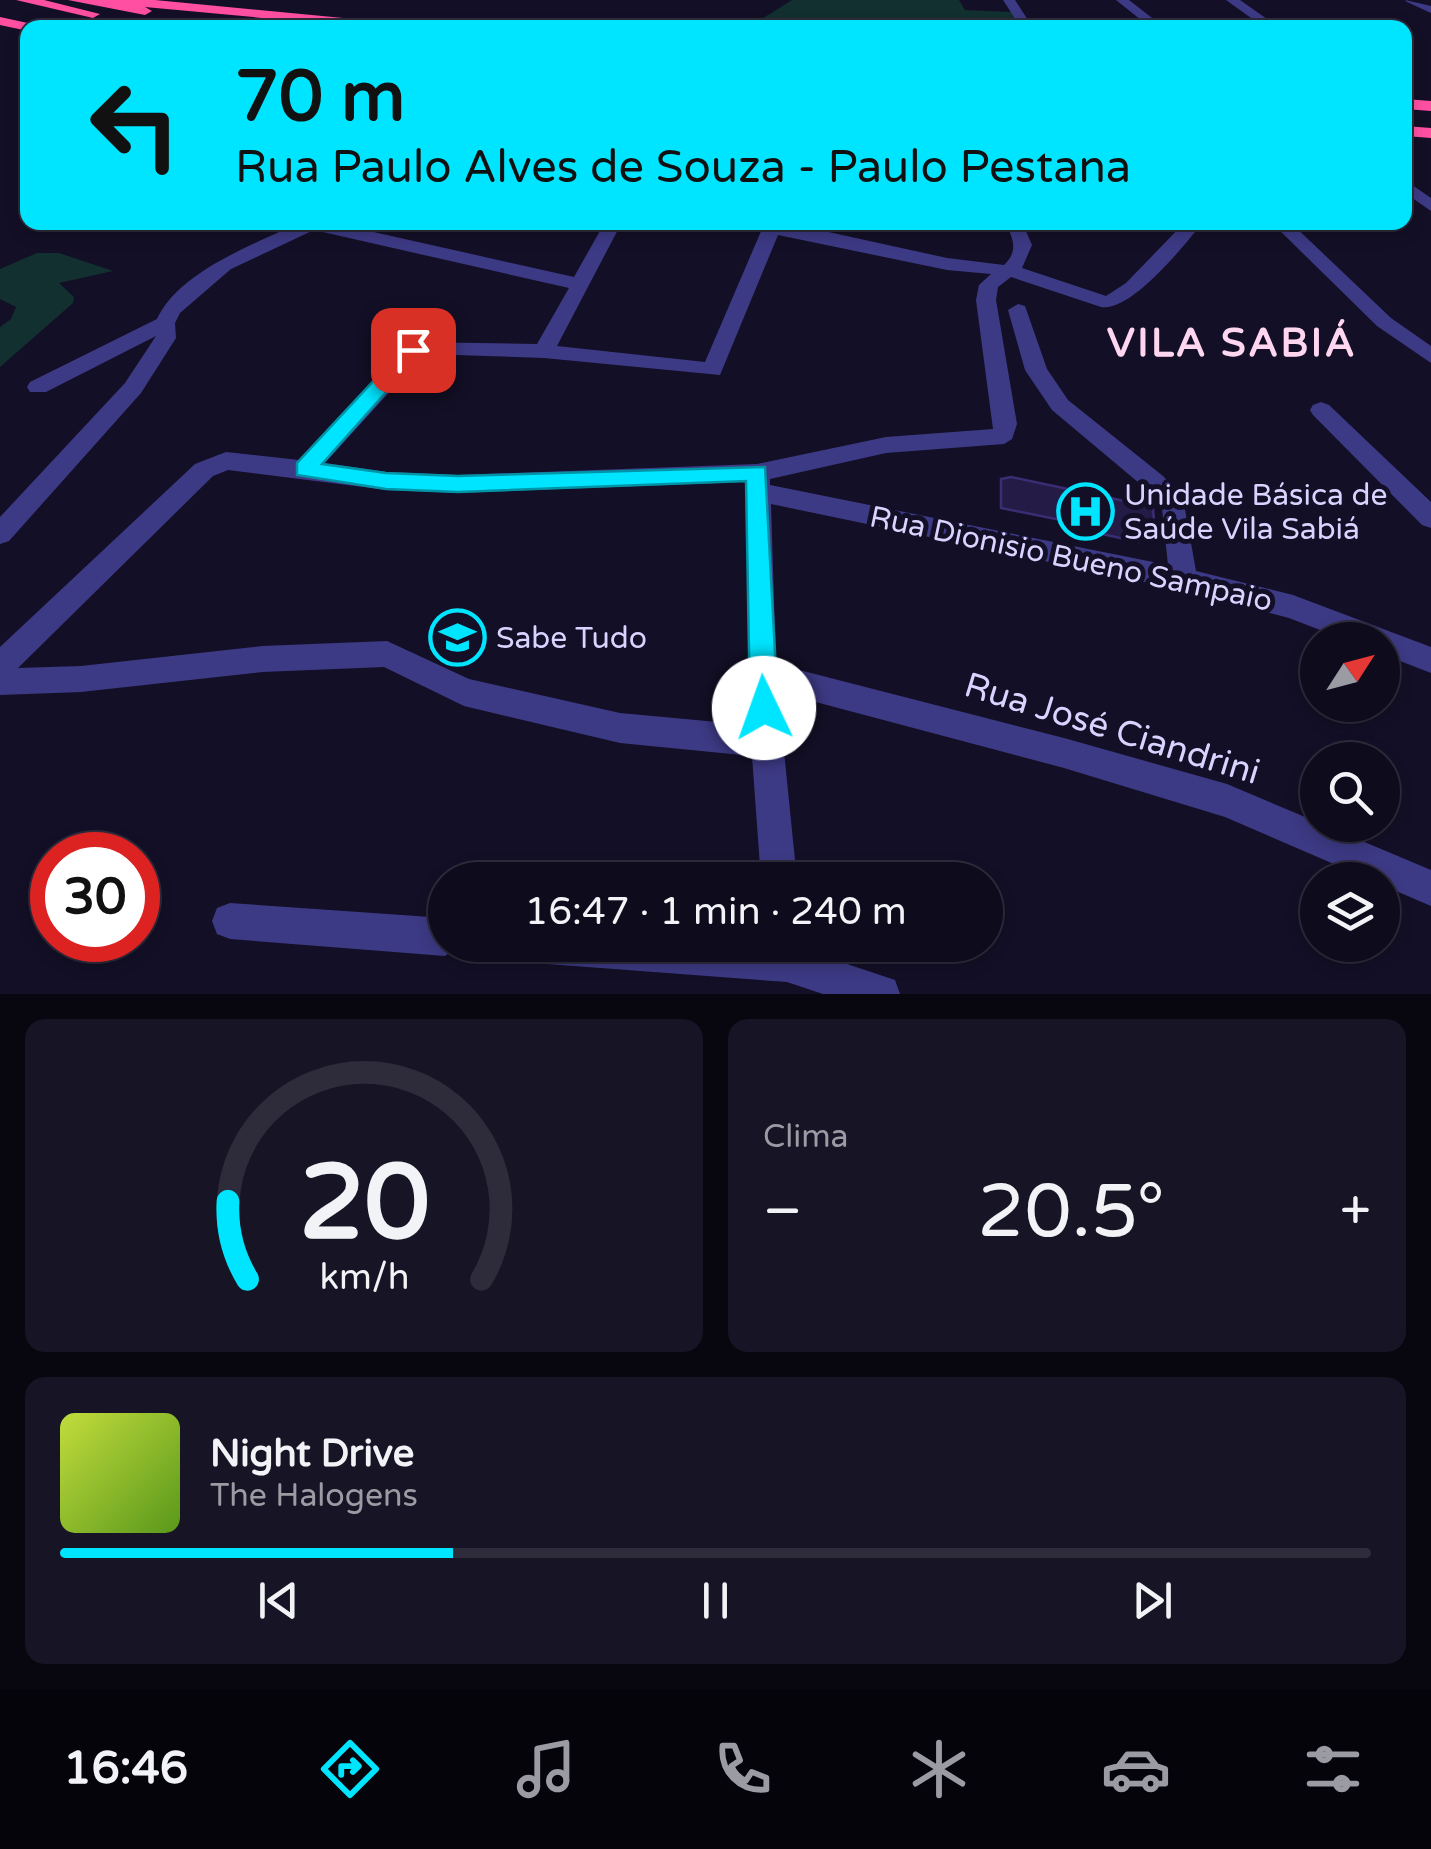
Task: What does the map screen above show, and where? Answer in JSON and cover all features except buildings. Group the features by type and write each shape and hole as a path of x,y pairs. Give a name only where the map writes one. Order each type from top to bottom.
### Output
{"highway":[{"path":"23,0 138,20"},
{"path":"76,0 222,20"},
{"path":"125,0 329,20"},
{"path":"200,0 348,20"},
{"path":"0,5 81,20"}],"street":[{"path":"1122,0 1148,20"},
{"path":"1232,0 1262,20"},
{"path":"1413,1 1431,1"},
{"path":"1413,1 1431,10"},
{"path":"0,534 132,388 166,338 165,323 171,310 224,265 301,230"},
{"path":"340,230 578,284"},
{"path":"544,352 609,230"},
{"path":"305,469 413,350 426,345 544,352 712,370 771,230"},
{"path":"795,230 947,264 1012,271 1099,303 1114,302 1187,230"},
{"path":"0,666 204,470 226,461 386,481 458,484 758,482 886,445 982,439 1004,433 996,336 986,300 989,285 1012,271 1022,258 1015,230"},
{"path":"1287,230 1384,322 1431,356"},
{"path":"1018,310 1036,370 1060,406 1154,482 1174,505 1183,579"},
{"path":"38,388 165,323"},
{"path":"1321,410 1431,518"},
{"path":"758,482 762,674 777,862"},
{"name":"Rua Dionisio Bueno Sampaio","path":"758,482 1183,579 1330,622"},
{"name":"Rua Dionisio Bueno Sampaio","path":"1400,648 1431,660"},
{"path":"0,682 81,679 262,658 387,654 464,692 498,700 620,728 767,742"},
{"name":"Rua José Ciandrini","path":"762,674 1064,753 1227,801 1431,888"},
{"path":"230,921 428,936"},
{"path":"805,962 882,994"}],"green space":[{"path":"792,0 959,0 965,10 1013,12 1018,20 760,20"},
{"path":"37,253 59,253 113,271 59,283 74,297 73,303 0,367 0,327 11,319 16,307 0,299 0,269"}],"place":[{"name":"Unidade Básica de Saúde Vila Sabiá","path":"1085,512"},
{"name":"Sabe Tudo","path":"457,638"}],"district":[{"name":"VILA SABIÁ","path":"1232,343"}],"route":[{"path":"413,350 305,469 386,481 458,484 757,472 764,708"}]}
